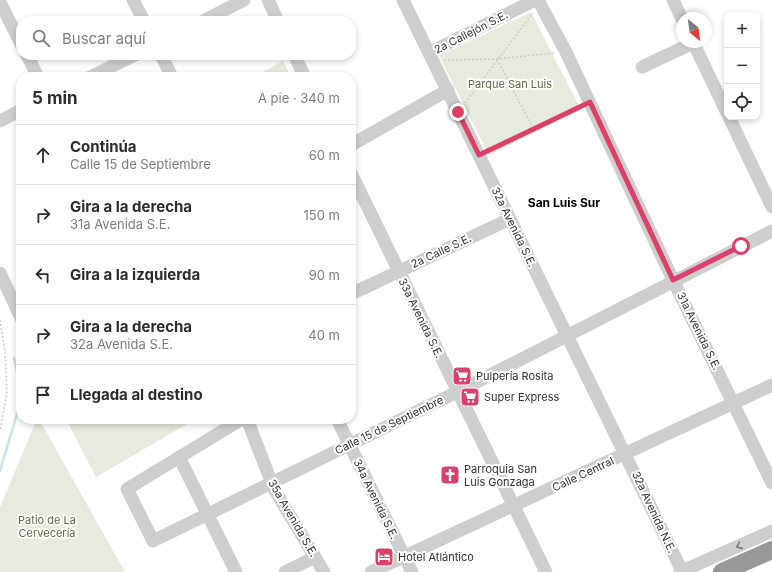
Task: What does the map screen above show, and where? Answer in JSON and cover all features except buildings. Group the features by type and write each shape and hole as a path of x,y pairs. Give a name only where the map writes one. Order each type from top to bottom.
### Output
{"highway":[{"path":"722,572 763,561"}],"street":[{"path":"133,0 141,16"},
{"path":"213,16 244,0"},
{"path":"268,0 276,16"},
{"name":"32a Avenida S.E.","path":"403,0 626,454"},
{"path":"673,0 679,12"},
{"name":"2a Callejón S.E.","path":"431,57 538,1"},
{"name":"31a Avenida S.E.","path":"538,1 566,52 673,280 772,483"},
{"path":"0,2 16,34"},
{"path":"642,66 680,48"},
{"path":"696,48 724,107"},
{"path":"30,60 36,72"},
{"path":"100,72 125,60"},
{"path":"164,60 170,72"},
{"path":"296,60 302,72"},
{"path":"356,142 448,90"},
{"path":"0,120 16,112"},
{"path":"730,120 772,207"},
{"name":"33a Avenida S.E.","path":"356,183 546,572"},
{"name":"2a Calle S.E.","path":"356,292 510,219"},
{"name":"Calle 15 de Septiembre","path":"178,457 127,489 151,540 155,541 271,482 457,392 673,280 772,231"},
{"path":"0,273 16,307"},
{"name":"Calle Central","path":"372,572 514,507 772,384"},
{"path":"234,424 178,457 236,572"},
{"name":"35a Avenida S.E.","path":"249,424 271,482 324,572"},
{"name":"34a Avenida S.E.","path":"340,424 412,572"},
{"name":"32a Avenida N.E.","path":"626,454 681,572"},
{"path":"681,572 772,531"},
{"path":"285,572 315,557"},
{"path":"707,560 763,561"}],"path":[{"path":"458,112 538,1"},
{"path":"431,57 497,59 566,52"},
{"path":"497,59 533,128"},
{"path":"479,155 590,102"},
{"path":"0,320 5,352 7,393 0,430"}],"green space":[{"name":"Parque San Luis","path":"531,12 581,110 489,155 439,56"},
{"path":"283,61 288,72 263,72"},
{"name":"Patio de La Cervecería","path":"35,424 42,424 125,572 0,572 0,507"},
{"path":"69,424 187,424 96,477"}],"waterway":[{"path":"14,358 16,367"},
{"path":"0,471 16,417"}],"place":[{"name":"Pulpería Rosita","path":"462,376"},
{"name":"Super Express","path":"470,397"},
{"name":"Parroquia San Luis Gonzaga","path":"450,475"},
{"name":"Hotel Atlántico","path":"384,557"}],"district":[{"name":"San Luis Sur","path":"564,203"}],"route":[{"path":"458,112 479,155 590,102 673,280 741,246"}]}
